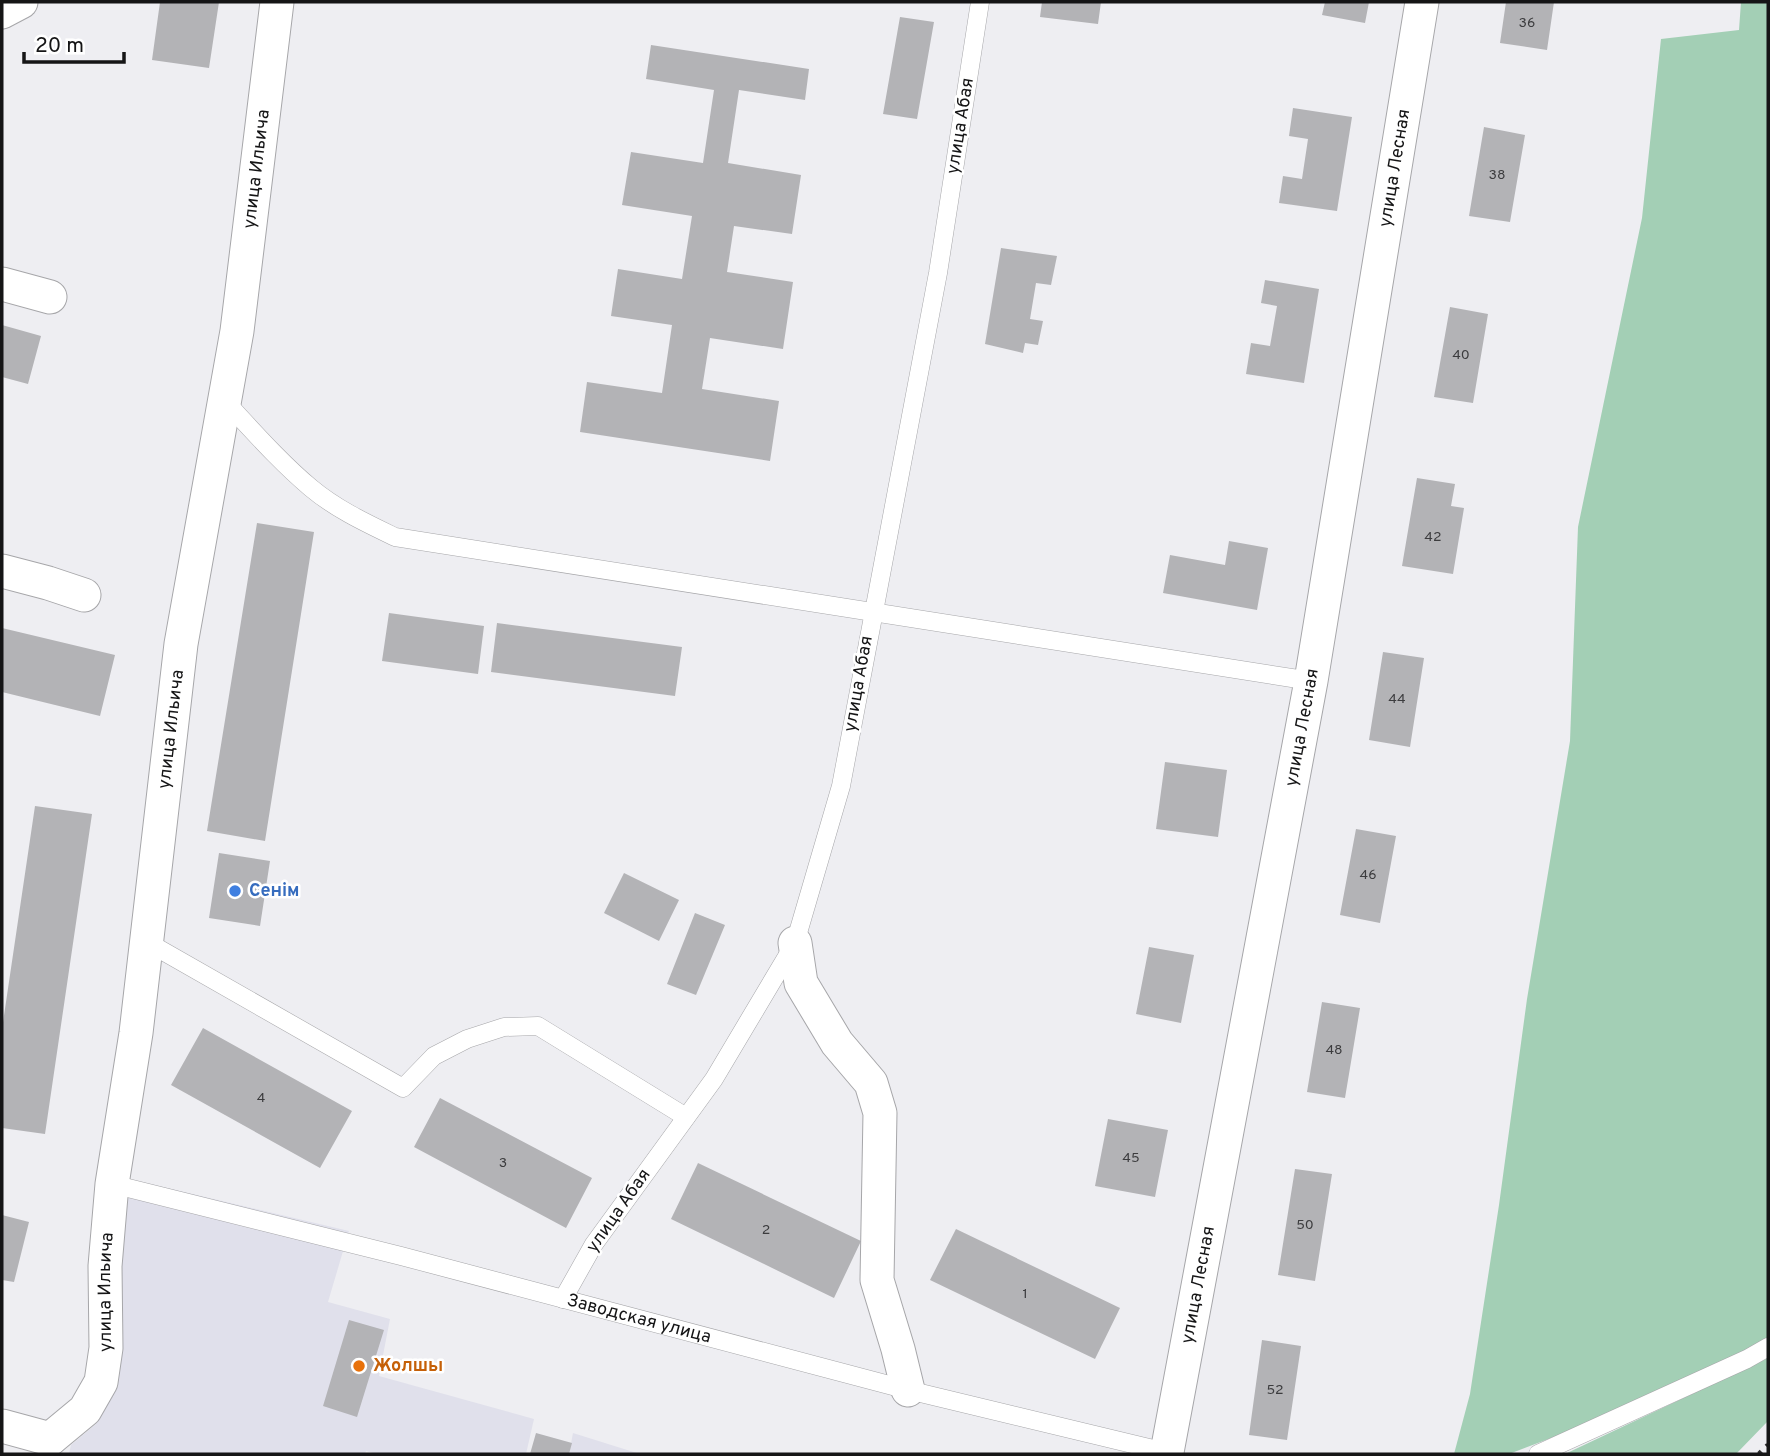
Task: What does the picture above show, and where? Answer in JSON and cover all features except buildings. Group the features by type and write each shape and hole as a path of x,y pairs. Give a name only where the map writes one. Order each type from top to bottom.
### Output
{"street":[{"path":"2,12 21,2"},
{"name":"улица Ильича","path":"49,1447 85,1410 102,1381 106,1348 105,1266 112,1184 136,1033 181,644 237,331 277,2"},
{"name":"улица Лесная","path":"1171,1453 1311,681 1422,2"},
{"path":"2,284 50,296"},
{"path":"2,571 84,595"},
{"path":"795,943 801,983 837,1043 871,1083 880,1113 877,1280 908,1390"},
{"path":"2,1426 49,1447"}],"lane":[{"name":"улица Абая","path":"563,1299 594,1244 714,1079 795,943 841,786 938,273 980,2"},
{"path":"225,400 263,442 312,489 357,519 395,537 1311,681"},
{"path":"147,942 403,1088 434,1056 467,1040 504,1027 538,1027 686,1117"},
{"name":"Заводская улица","path":"112,1184 908,1390 1171,1453"},
{"path":"1538,1454 1768,1347"}],"shaded area":[{"path":"125,1178 349,1231 328,1302 390,1319 379,1376 534,1419 526,1454 376,1454 366,1451 365,1454 69,1454 71,1445 96,1424 114,1384"},
{"path":"573,1433 640,1454 569,1454"}],"green space":[{"path":"1741,2 1768,2 1768,1337 1735,1357 1622,1411 1509,1454 1454,1454 1470,1394 1527,999 1570,741 1578,527 1642,218 1661,39 1739,30"},
{"path":"1768,1358 1768,1421 1736,1454 1565,1454"}],"railway":[{"path":"1759,1454 1768,1445"}],"place":[{"name":"Сенiм","path":"235,891"},
{"name":"Жолшы","path":"359,1366"}]}
